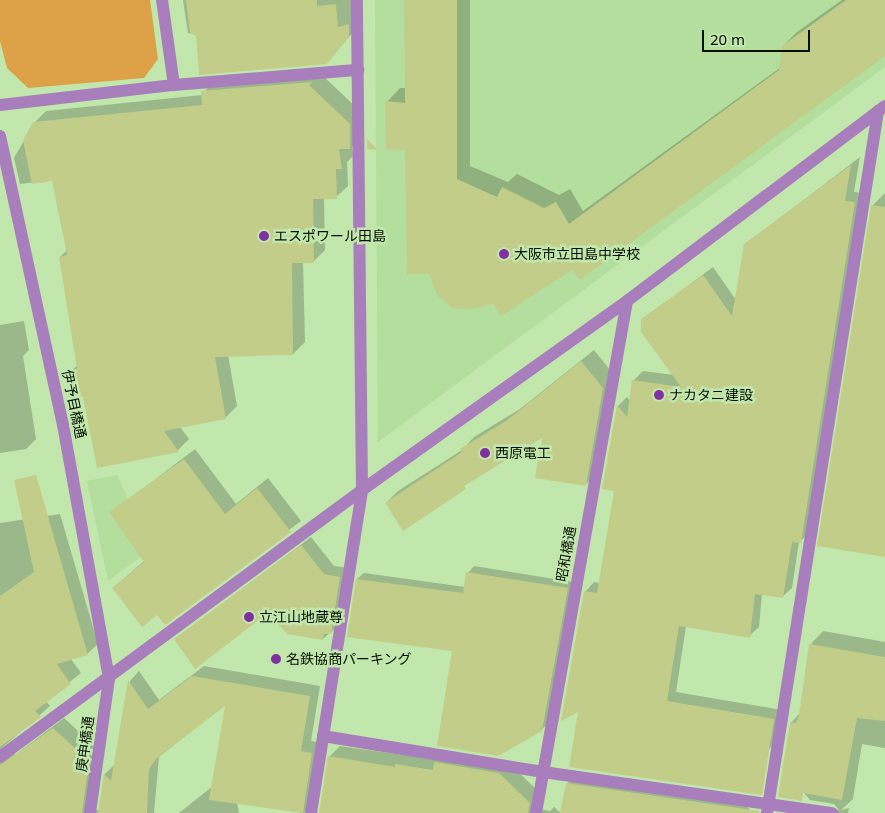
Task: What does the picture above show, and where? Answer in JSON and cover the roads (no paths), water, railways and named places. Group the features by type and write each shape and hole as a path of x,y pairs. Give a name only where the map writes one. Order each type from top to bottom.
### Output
{"street":[{"path":"162,0 174,85"},
{"path":"311,813 362,490 357,0"},
{"path":"0,105 174,85 358,70"},
{"path":"0,757 109,679 362,490 626,301 882,109"},
{"path":"768,809 882,109"},
{"name":"伊予目橋通","path":"0,136 63,425 109,679"},
{"name":"昭和橋通","path":"536,813 626,301"},
{"name":"庚申橋通","path":"90,813 109,679"},
{"path":"323,736 768,809 832,813"}],"place":[{"name":"エスポワール田島","path":"264,236"},
{"name":"大阪市立田島中学校","path":"504,254"},
{"name":"ナカタニ建設","path":"659,395"},
{"name":"西原電工","path":"485,453"},
{"name":"立江山地蔵尊","path":"249,617"},
{"name":"名鉄協商パーキング","path":"276,659"}]}
